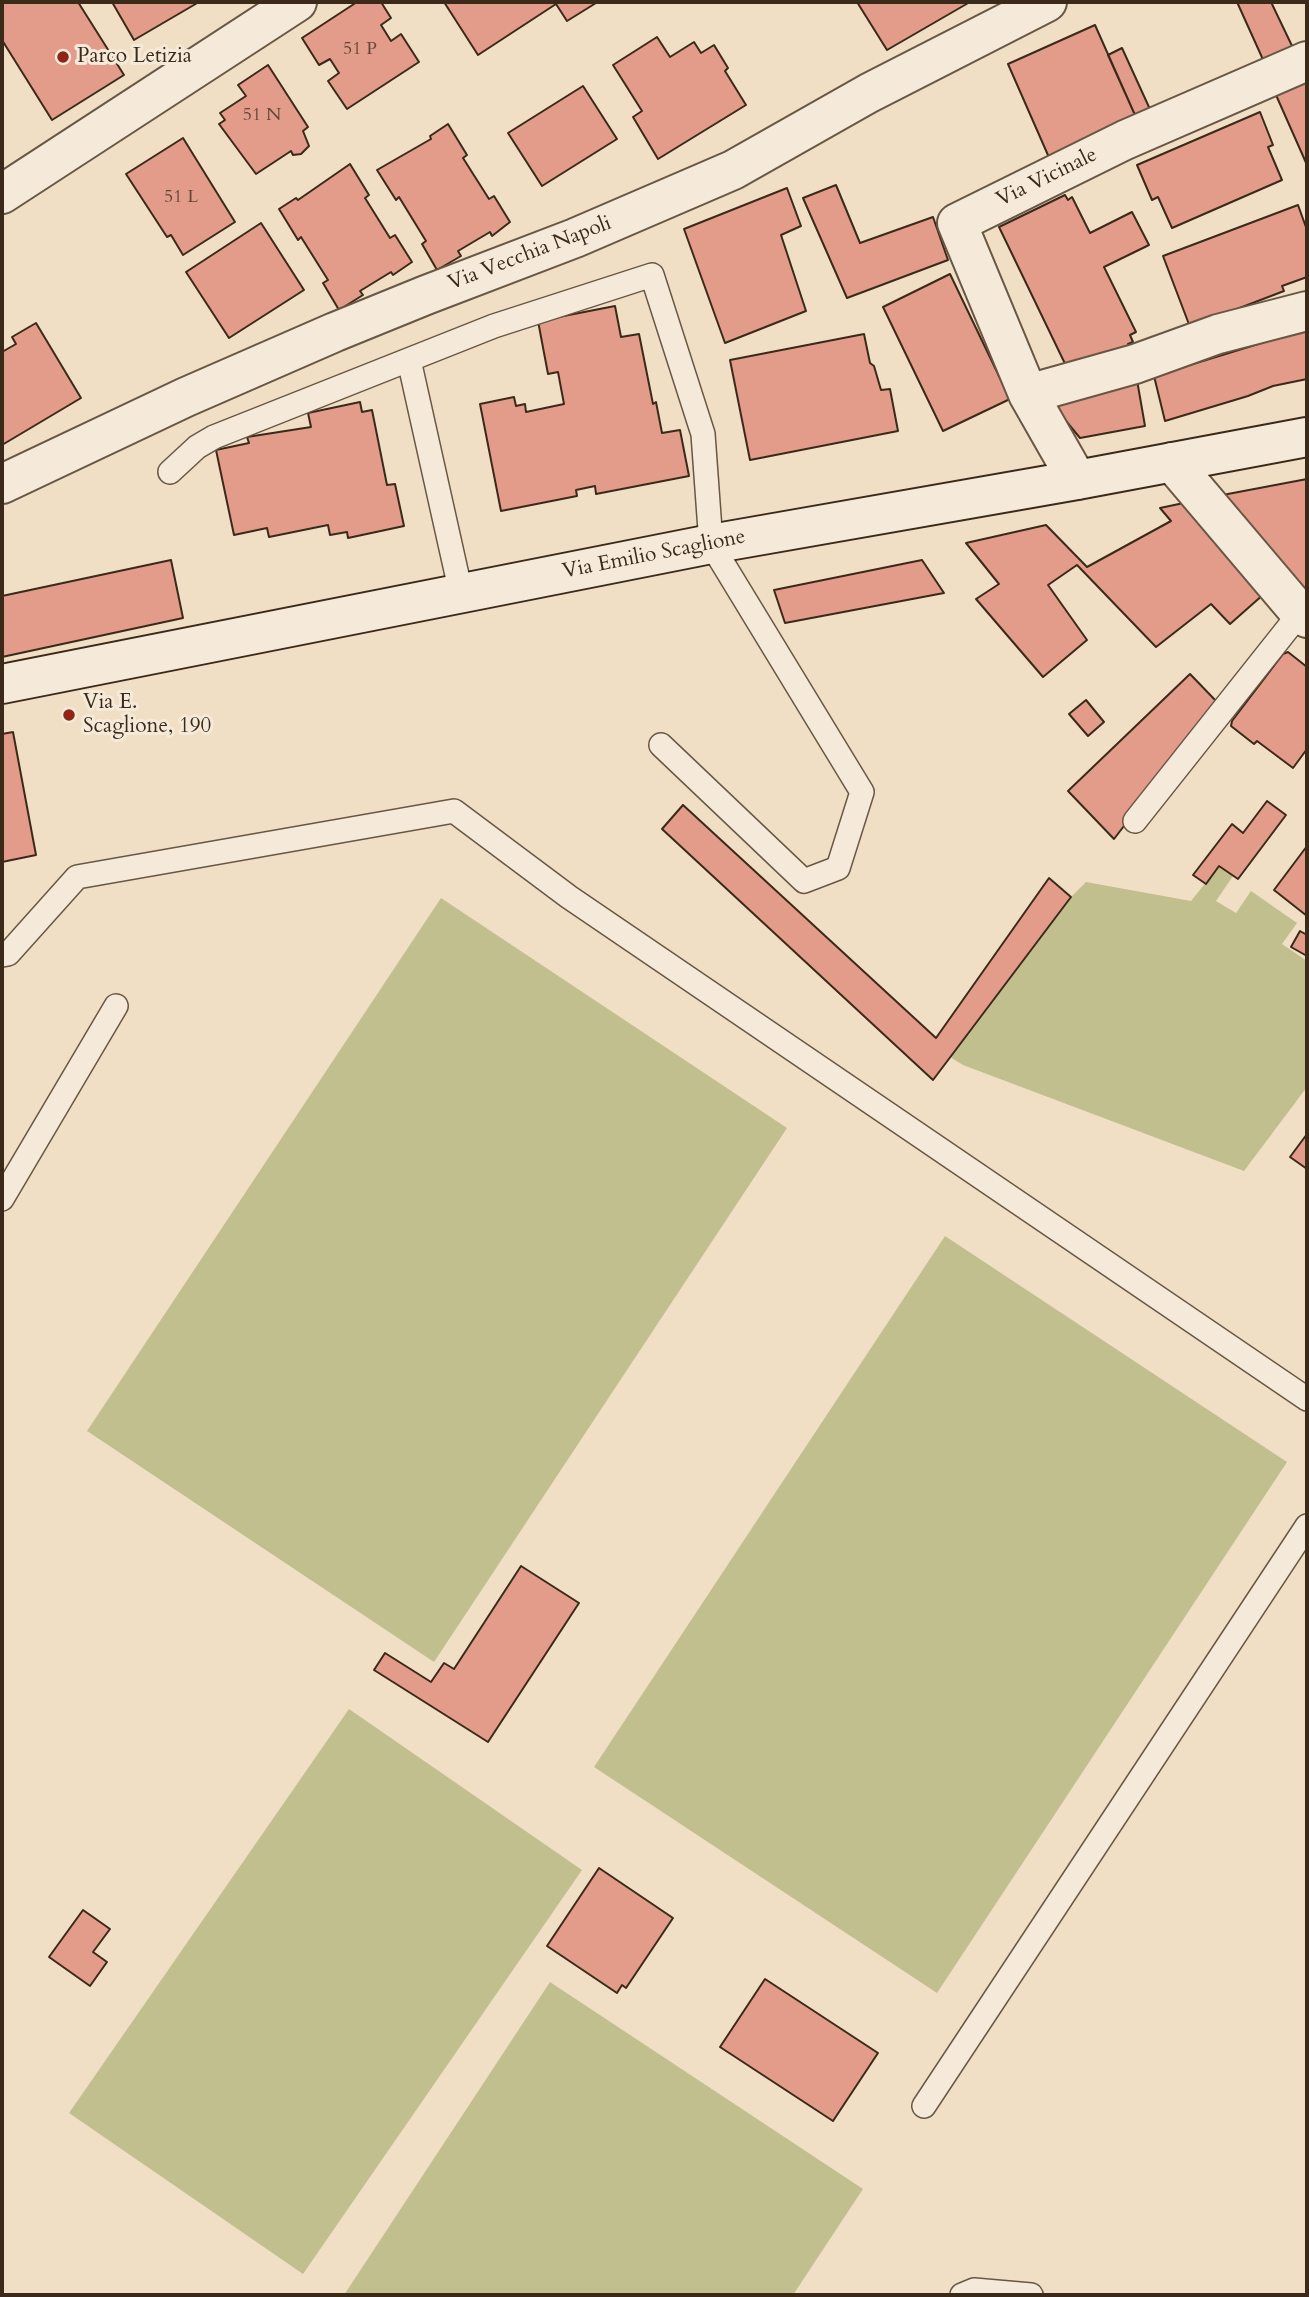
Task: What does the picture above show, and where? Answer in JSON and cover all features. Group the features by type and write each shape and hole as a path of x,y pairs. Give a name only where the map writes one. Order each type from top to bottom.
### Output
{"street":[{"path":"2,194 297,2"},
{"name":"Via Vecchia Napoli","path":"2,484 186,397 335,332 575,238 733,170 869,93 1048,2"},
{"name":"Via Vicinale","path":"1077,480 1028,394 957,223 1125,140 1307,61"},
{"path":"1028,394 1135,364 1218,334 1307,311"},
{"name":"Via Emilio Scaglione","path":"2,684 711,544 1307,437"},
{"path":"1172,462 1304,616"}],"lane":[{"path":"170,472 197,447 214,437 494,326 652,275 703,434 711,544 862,792 838,868 804,881 661,745"},
{"path":"410,360 461,593"},
{"path":"1135,821 1304,616"},
{"path":"2,955 8,954 77,877 454,811 569,897 1307,1399"},
{"path":"2,1199 116,1006"},
{"path":"924,2106 1307,1526"},
{"path":"962,2295 974,2290 1031,2295"}],"shaded area":[{"path":"1219,866 1233,876 1216,901 1236,913 1251,891 1297,923 1282,944 1307,961 1307,1087 1244,1171 963,1065 950,1057 1071,897 1086,882 1191,901"},
{"path":"441,898 787,1128 434,1662 87,1431"},
{"path":"945,1236 1287,1462 937,1993 594,1767"},
{"path":"349,1709 582,1870 303,2274 69,2113"},
{"path":"550,1982 863,2189 793,2295 344,2295"}],"building":[{"name":"Parco Letizia","path":"2,2 78,2 124,75 52,120 2,40"},
{"path":"112,2 199,2 134,40"},
{"path":"357,2 381,2 391,18 381,25 391,41 401,34 419,62 347,109 328,81 339,73 330,59 319,65 302,38"},
{"path":"444,2 596,3 567,21 556,4 478,55"},
{"path":"857,2 970,2 887,50"},
{"path":"1237,2 1271,2 1294,50 1265,64"},
{"path":"1095,25 1139,124 1051,162 1008,64"},
{"path":"657,37 670,57 694,42 701,53 714,45 728,68 725,71 746,105 658,159 633,117 642,111 613,65"},
{"path":"1122,48 1154,118 1139,124 1108,55"},
{"path":"268,65 308,127 303,131 309,146 301,154 293,155 291,151 256,174 219,124 225,120 220,113 246,96 238,85"},
{"path":"1307,81 1307,165 1276,95"},
{"path":"583,86 617,139 542,186 508,133"},
{"path":"1260,112 1273,145 1268,147 1282,180 1172,228 1158,197 1152,200 1137,165"},
{"path":"448,124 467,155 463,158 489,199 494,196 510,222 492,236 490,232 458,251 461,256 437,270 422,244 426,241 399,197 396,200 377,170 431,139 430,136"},
{"path":"183,138 235,222 183,255 171,235 167,237 126,174"},
{"path":"350,164 369,195 365,198 390,238 395,235 412,262 360,291 363,295 339,310 323,283 328,280 301,237 298,240 279,209 296,198 298,200"},
{"path":"836,185 860,243 933,217 948,260 847,298 803,198"},
{"path":"787,188 801,226 781,235 806,311 725,343 684,229"},
{"path":"1065,195 1068,200 1072,197 1090,233 1132,212 1149,245 1104,267 1136,332 1130,335 1133,342 1128,344 1130,349 1069,372 999,227"},
{"path":"1298,205 1307,230 1307,277 1282,286 1284,291 1190,327 1163,256"},
{"path":"261,223 304,290 229,338 186,272"},
{"path":"950,274 1010,399 943,431 883,307"},
{"path":"615,306 621,337 639,334 653,404 656,402 662,433 680,430 689,476 596,494 595,486 576,490 577,496 501,511 480,404 514,397 516,406 525,404 526,412 564,404 558,372 548,374 538,321"},
{"path":"36,323 81,398 2,445 2,352 16,344 12,337"},
{"path":"1307,329 1307,379 1273,386 1165,421 1154,376"},
{"path":"864,334 870,363 874,366 881,390 890,389 898,431 750,460 730,360"},
{"path":"1137,380 1145,426 1080,438 1048,399"},
{"path":"360,402 362,412 372,410 387,485 395,484 404,526 348,538 347,532 330,535 328,525 269,537 267,528 234,535 216,450 249,443 247,437 311,427 308,413"},
{"path":"1307,479 1307,602 1212,497"},
{"path":"1198,500 1273,586 1230,624 1211,604 1156,647 1077,565 1048,585 1087,640 1043,677 976,599 999,584 966,543 1046,525 1087,567 1171,521 1160,508"},
{"path":"171,560 183,618 2,657 2,596"},
{"path":"922,560 944,593 785,623 774,590"},
{"path":"1288,652 1307,667 1307,749 1293,768 1257,741 1254,744 1231,726 1232,721 1283,654"},
{"path":"1190,674 1218,703 1114,839 1068,791"},
{"path":"1086,700 1104,722 1088,736 1069,714"},
{"path":"13,732 36,855 2,862 2,734"},
{"path":"1267,801 1286,815 1238,879 1219,866 1206,884 1193,875 1232,824 1243,833"},
{"path":"683,805 936,1038 1049,878 1071,897 933,1080 662,829"},
{"path":"1307,846 1307,916 1274,890"},
{"path":"1300,931 1307,935 1307,956 1291,947"},
{"path":"1307,1134 1307,1169 1290,1157"},
{"path":"521,1566 579,1603 488,1742 374,1670 385,1653 431,1682 444,1663 454,1669"},
{"path":"599,1868 673,1918 626,1988 622,1985 617,1993 547,1946"},
{"path":"83,1910 110,1929 93,1952 107,1962 90,1986 49,1957"},
{"path":"765,1979 878,2053 833,2121 720,2047"}],"place":[{"name":"Parco Letizia","path":"63,57"},
{"name":"Via E. Scaglione, 190","path":"69,715"}]}
